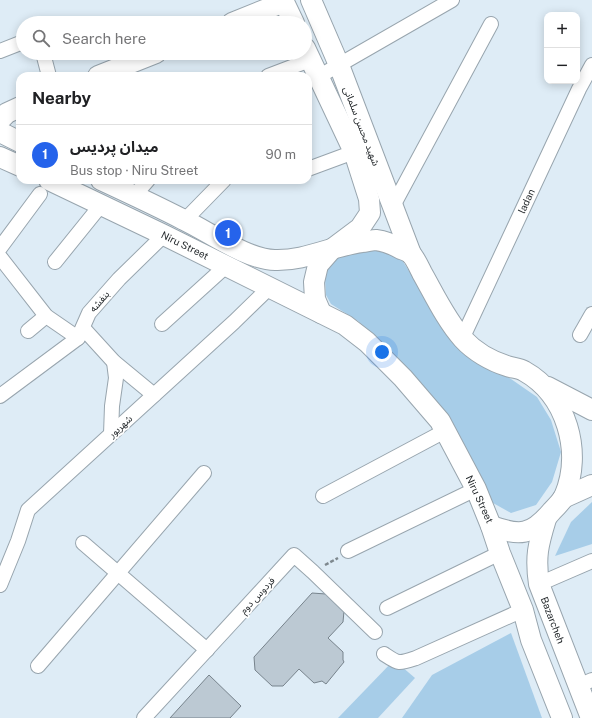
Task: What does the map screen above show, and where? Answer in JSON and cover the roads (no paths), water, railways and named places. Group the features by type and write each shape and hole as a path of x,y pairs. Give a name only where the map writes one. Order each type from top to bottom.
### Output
{"main road":[{"name":"شهید محسن سلمانی","path":"311,0 339,65 411,254"},
{"path":"249,16 284,1 291,16"},
{"path":"108,72 138,60"},
{"name":"شهید محسن سلمانی","path":"311,62 354,152 369,199 370,213 360,228 332,249"},
{"path":"0,120 7,113 16,109"},
{"path":"0,132 16,140"},
{"path":"0,156 16,164"},
{"name":"Niru Street","path":"45,187 76,186 101,205 345,325 366,342 403,378 437,418 476,489 491,526 509,532 524,533 546,519 563,498 570,477 572,449 570,434 564,416 556,401 543,384 522,370 505,365 483,355 462,339 448,318 411,254 393,245 376,240 351,244 292,260 272,261 256,257 239,249 185,220 109,184"},
{"path":"321,312 315,299 314,282 318,265 332,249"},
{"path":"543,384 592,410"},
{"path":"563,498 592,485"},
{"name":"Bazarcheh","path":"546,519 538,544 536,566 539,584 585,683 590,718"},
{"path":"491,526 500,553 523,610 531,640 562,718"}],"street":[{"path":"280,72 311,62 339,65 443,2"},
{"path":"393,206 491,24"},
{"path":"1,49 16,44"},
{"path":"45,60 48,72"},
{"name":"ladan","path":"462,339 579,89 592,65"},
{"path":"312,168 354,152"},
{"path":"134,196 144,184"},
{"path":"185,220 220,184"},
{"path":"0,248 45,187"},
{"path":"55,262 101,205"},
{"name":"بنفشه","path":"0,396 81,333 89,313 119,279 164,235"},
{"path":"0,257 46,316 81,333 154,395"},
{"path":"162,324 226,266"},
{"name":"شهریور","path":"0,585 18,541 28,510 234,322 270,287"},
{"path":"580,335 592,314"},
{"path":"28,331 46,316"},
{"path":"112,434 112,406 116,378 114,362"},
{"path":"323,496 445,431"},
{"path":"38,666 204,473"},
{"path":"348,551 476,489"},
{"path":"83,543 207,650"},
{"path":"387,608 500,553"},
{"name":"فردوس دوم","path":"144,718 292,556 295,556 313,572 375,632"},
{"path":"539,584 592,561"},
{"path":"384,654 397,662 403,662 523,610"}],"place":[{"name":"میدان پردیس","path":"228,233"}]}
